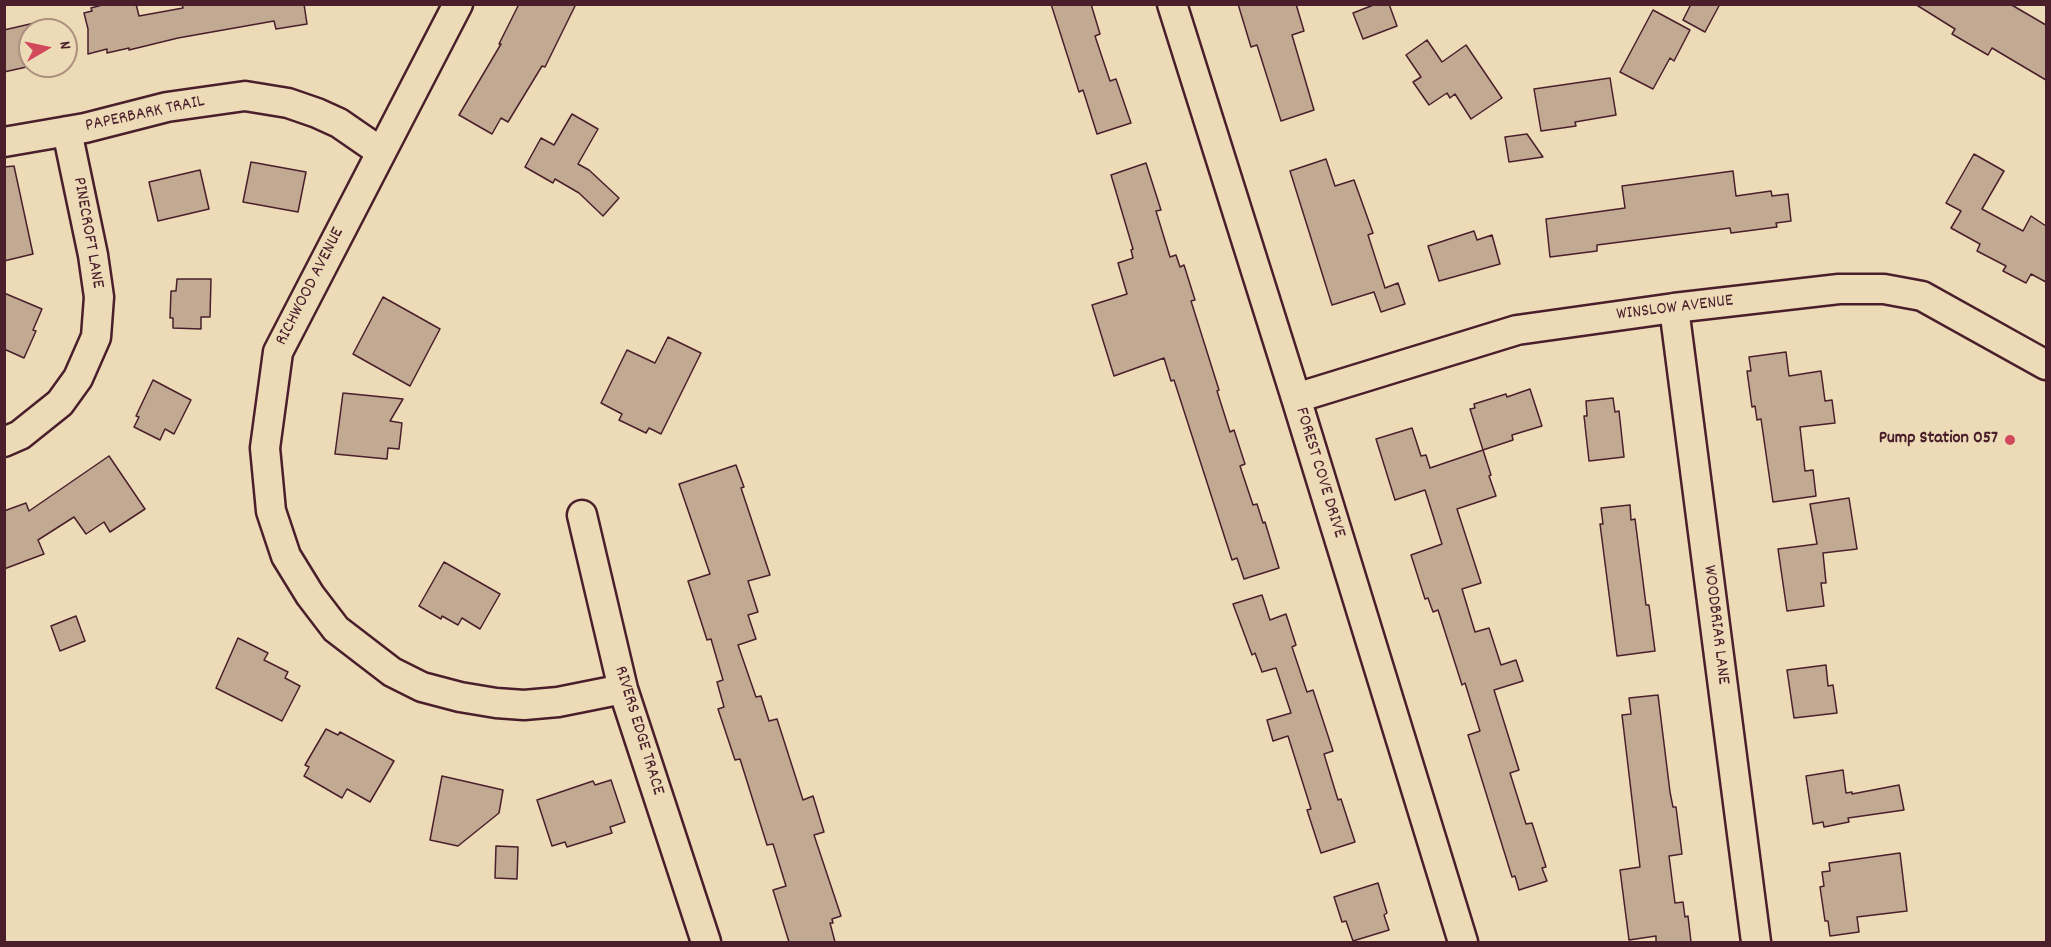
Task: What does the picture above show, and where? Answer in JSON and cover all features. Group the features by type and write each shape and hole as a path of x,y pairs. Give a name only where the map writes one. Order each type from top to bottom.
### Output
{"street":[{"name":"RICHWOOD AVENUE","path":"458,4 278,352 265,448 271,511 286,556 310,595 336,629 392,672 422,687 496,703 524,705 580,698 623,689"},
{"name":"FOREST COVE DRIVE","path":"1172,4 1463,942"},
{"name":"PAPERBARK TRAIL","path":"4,142 85,128 167,107 245,96 288,103 317,113 339,123 381,152"},
{"name":"PINECROFT LANE","path":"4,442 20,435 60,403 78,378 96,337 99,297 93,255 67,131"},
{"name":"WINSLOW AVENUE","path":"1296,398 1517,330 1839,288 1884,289 1922,296 2046,365"},
{"name":"WOODBRIAR LANE","path":"1674,308 1756,942"},
{"name":"RIVERS EDGE TRACE","path":"582,516 623,689 706,942"}],"building":[{"path":"106,4 136,4 139,16 183,8 182,4 304,4 307,24 276,29 274,21 178,38 129,50 129,48 107,53 107,49 88,54 88,29 84,13 92,11 91,8"},
{"path":"519,4 576,4 545,67 542,66 508,122 501,118 492,134 459,115 501,44 499,44"},
{"path":"1051,4 1091,4 1100,34 1095,36 1110,81 1116,79 1131,123 1097,134 1083,90 1079,92"},
{"path":"1238,4 1296,4 1304,31 1292,35 1314,110 1281,121 1257,45 1251,47"},
{"path":"1376,4 1389,4 1397,26 1363,39 1353,13"},
{"path":"1691,4 1720,4 1705,32 1683,20"},
{"path":"1915,4 2010,4 2046,25 2046,80 1992,48 1988,55 1952,34 1955,29"},
{"path":"1653,10 1690,30 1674,61 1670,58 1653,89 1620,72"},
{"path":"18,27 18,69 4,72 4,30"},
{"path":"1427,40 1442,62 1466,45 1502,98 1471,119 1455,94 1450,98 1447,93 1429,105 1413,82 1421,77 1406,55"},
{"path":"1610,78 1616,115 1575,122 1576,126 1541,131 1534,89"},
{"path":"572,114 598,129 578,164 589,170 619,198 603,216 579,193 555,179 553,183 525,167 541,138 554,145"},
{"path":"1527,134 1543,157 1509,162 1505,137"},
{"path":"1974,154 2004,171 1982,209 2023,231 2031,216 2046,226 2046,282 2031,274 2026,283 2003,271 2006,266 1977,251 1980,244 1951,228 1961,211 1946,203"},
{"path":"1326,159 1335,186 1354,180 1373,233 1368,235 1385,288 1398,283 1405,304 1381,312 1374,292 1332,305 1290,171"},
{"path":"251,162 306,172 298,212 243,202"},
{"path":"1146,163 1161,210 1156,211 1170,257 1176,255 1180,267 1184,265 1195,300 1191,301 1219,390 1217,391 1230,432 1234,430 1245,464 1240,466 1253,505 1257,504 1263,523 1265,522 1279,568 1244,579 1237,558 1232,560 1174,380 1171,381 1164,358 1114,376 1092,305 1127,294 1118,263 1133,258 1131,250 1133,249 1111,175"},
{"path":"14,166 33,254 4,261 4,167"},
{"path":"200,170 209,209 158,221 149,182"},
{"path":"1733,171 1736,196 1771,191 1772,196 1788,194 1791,221 1776,223 1777,227 1731,233 1730,228 1597,245 1597,251 1550,257 1546,219 1625,208 1622,186"},
{"path":"1474,231 1477,240 1492,235 1500,264 1439,281 1428,246"},
{"path":"177,279 211,279 210,317 201,317 201,329 173,328 173,318 170,318 171,291 176,291"},
{"path":"4,293 42,309 33,330 36,331 24,358 4,349"},
{"path":"383,297 440,329 410,386 353,354"},
{"path":"668,337 701,353 661,434 649,428 646,433 619,420 622,414 601,403 627,350 655,363"},
{"path":"1786,352 1789,376 1821,371 1825,401 1832,400 1835,423 1800,427 1805,471 1813,470 1816,496 1773,502 1761,419 1757,420 1755,406 1752,407 1747,371 1751,371 1749,357"},
{"path":"153,380 191,400 174,434 165,429 160,440 134,427 139,417 136,416"},
{"path":"1530,389 1542,426 1512,435 1513,440 1483,450 1470,409 1475,408 1474,404"},
{"path":"343,393 403,399 390,421 402,423 399,449 388,448 387,459 335,454"},
{"path":"1613,398 1615,412 1619,411 1624,457 1589,461 1584,416 1587,416 1586,401"},
{"path":"1412,428 1421,456 1426,455 1430,468 1483,450 1496,496 1457,509 1481,583 1462,589 1475,632 1489,628 1501,665 1516,660 1523,681 1494,690 1519,770 1510,773 1526,824 1532,823 1546,867 1542,868 1547,881 1519,890 1515,876 1512,877 1468,735 1480,731 1465,683 1462,685 1438,610 1433,612 1428,598 1425,599 1411,555 1442,544 1425,490 1395,500 1376,439"},
{"path":"109,456 145,509 110,532 104,522 86,534 74,517 38,540 44,554 4,569 4,511 26,503 29,511"},
{"path":"736,465 744,487 741,488 770,575 748,581 758,612 748,615 756,639 738,645 756,697 761,696 769,721 777,719 803,800 813,796 824,832 814,835 841,916 832,919 833,923 830,923 835,942 789,942 773,890 786,886 773,844 767,845 740,759 735,760 718,709 724,707 717,682 723,680 711,639 707,640 688,581 710,574 679,484"},
{"path":"1849,498 1857,549 1823,553 1826,583 1821,583 1824,606 1787,611 1778,549 1817,544 1810,504"},
{"path":"1630,505 1631,520 1635,519 1646,605 1649,605 1655,651 1617,656 1600,524 1603,524 1601,508"},
{"path":"444,562 500,594 480,629 462,618 458,625 442,616 441,619 419,606"},
{"path":"1262,595 1270,620 1286,614 1296,645 1292,647 1307,692 1313,690 1333,751 1324,754 1338,800 1341,799 1355,842 1321,853 1307,810 1311,809 1288,736 1273,741 1267,720 1291,713 1276,668 1262,672 1255,653 1252,655 1233,604"},
{"path":"76,616 85,641 60,651 51,626"},
{"path":"238,638 268,653 264,660 288,672 285,678 300,686 282,721 216,688"},
{"path":"1826,665 1828,686 1833,685 1837,713 1794,718 1787,670"},
{"path":"1658,695 1670,792 1673,807 1676,807 1682,854 1669,856 1675,903 1683,902 1685,917 1688,916 1691,942 1656,942 1656,936 1629,940 1620,870 1640,867 1622,715 1631,714 1629,698"},
{"path":"326,729 338,735 340,732 394,761 370,802 347,789 342,798 304,776 309,767 305,765"},
{"path":"1843,770 1846,793 1852,792 1852,794 1899,785 1904,810 1848,818 1849,822 1824,827 1823,822 1813,824 1806,776"},
{"path":"442,776 503,790 499,813 458,846 430,840"},
{"path":"611,780 625,822 610,827 612,833 567,847 565,842 552,846 537,800 593,781 595,785"},
{"path":"496,846 518,847 517,879 495,878"},
{"path":"1900,853 1907,911 1857,917 1859,932 1830,936 1828,921 1825,921 1820,887 1824,886 1822,872 1830,871 1829,863"},
{"path":"1378,883 1387,913 1384,915 1389,930 1353,941 1346,921 1342,922 1334,897"}],"place":[{"name":"Pump Station 057","path":"2010,440"}]}
